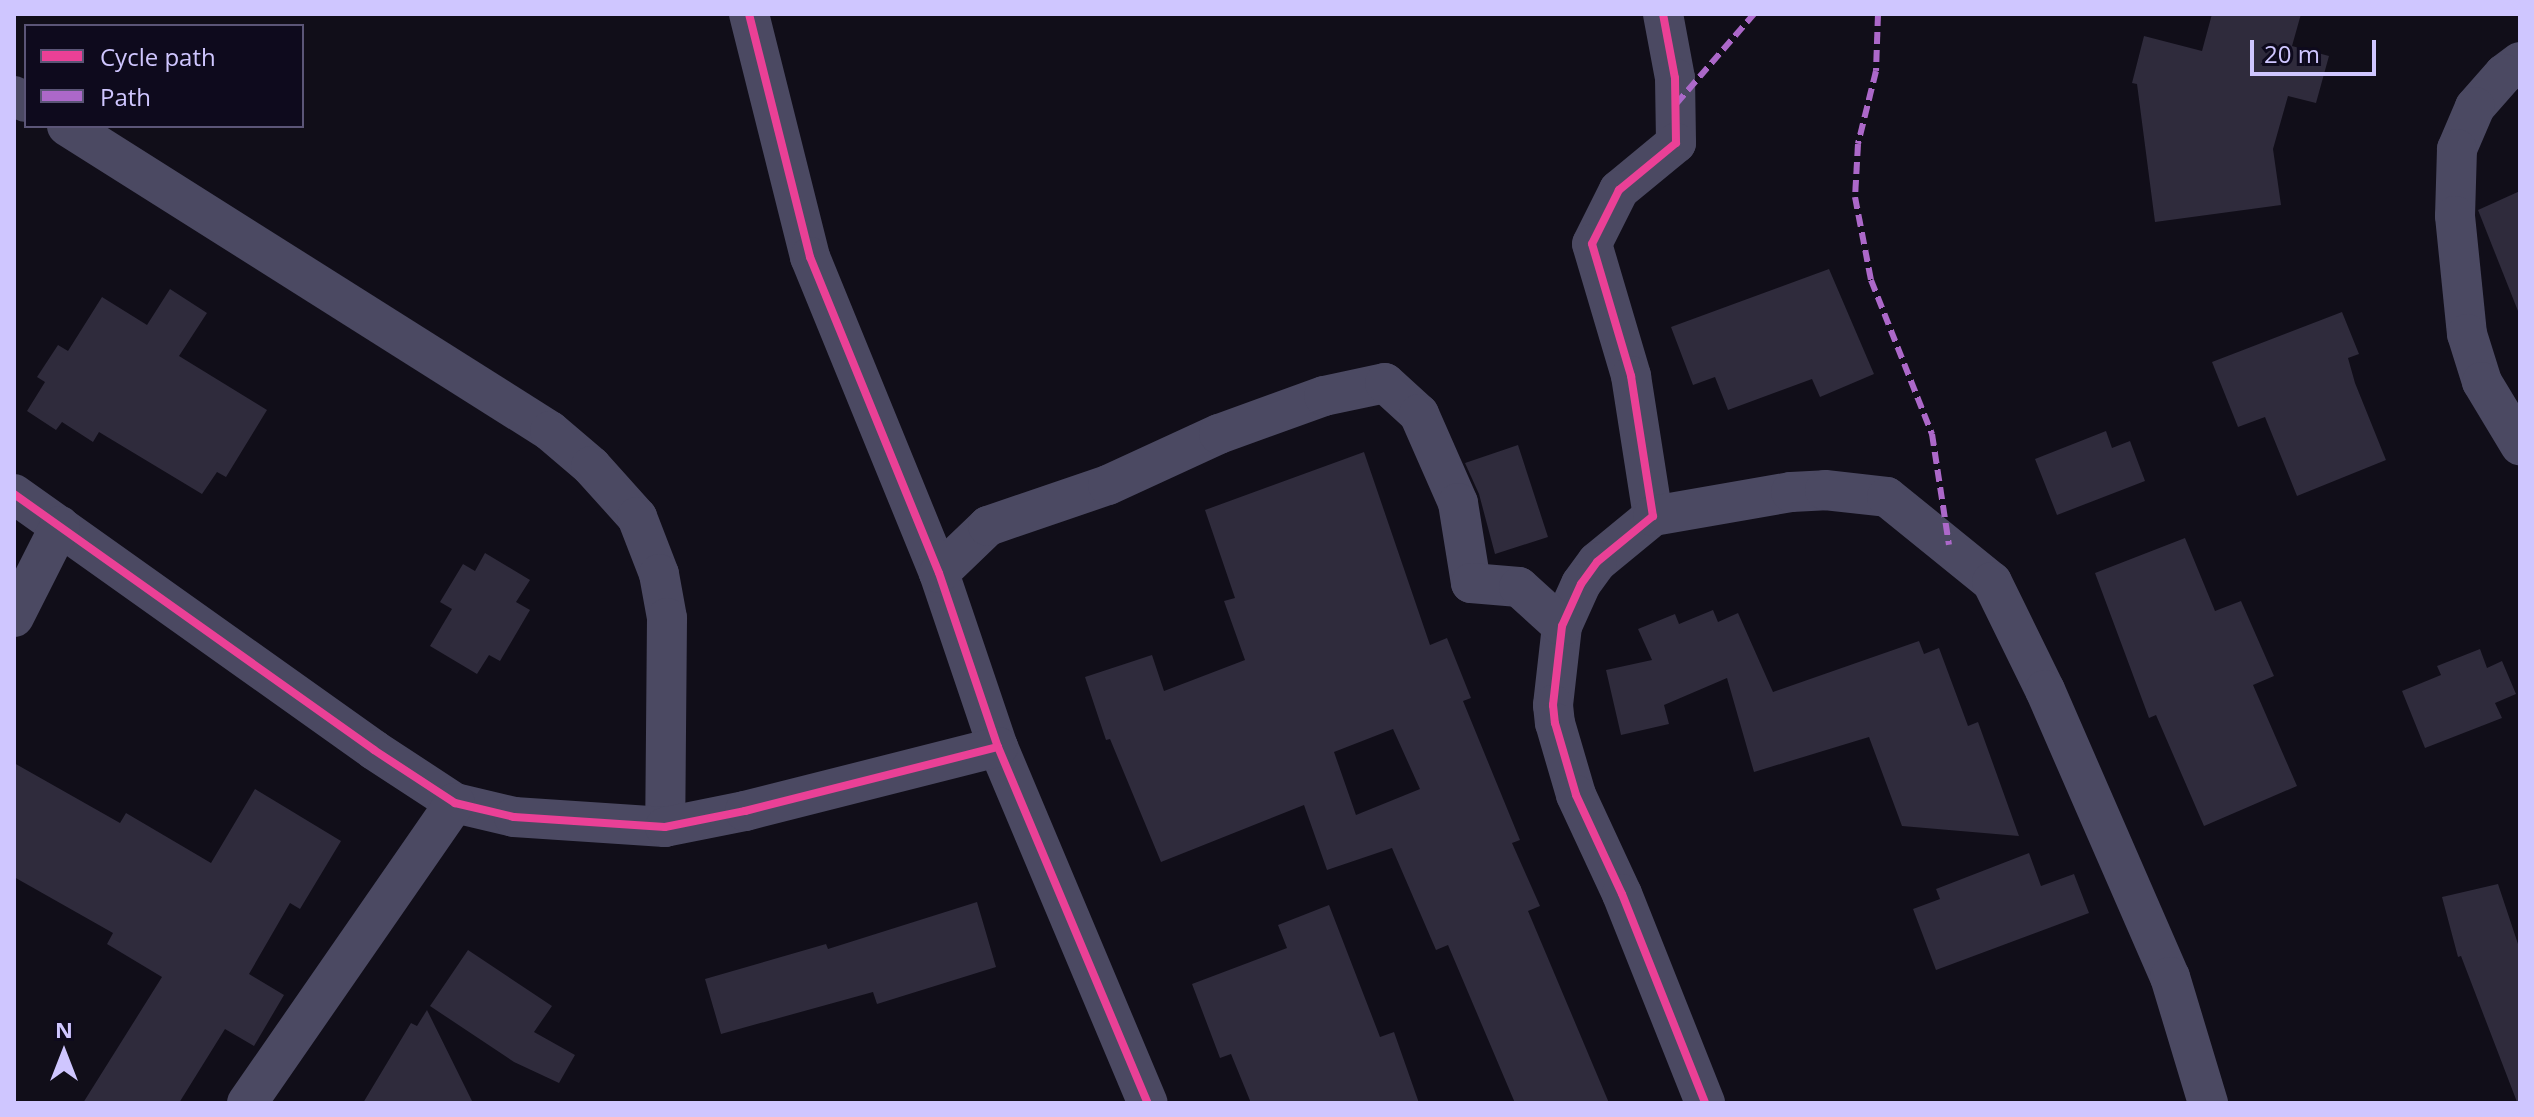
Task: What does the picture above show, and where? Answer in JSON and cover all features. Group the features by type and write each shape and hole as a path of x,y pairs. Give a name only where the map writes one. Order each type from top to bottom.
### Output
{"street":[{"path":"749,14 810,257 939,573 998,747 1148,1103"},
{"path":"1653,516 1631,376 1592,244 1619,190 1676,143 1675,78 1663,14"},
{"path":"2520,62 2504,74 2475,107 2457,149 2455,216 2467,334 2482,382 2520,445"},
{"path":"70,128 550,431 591,466 637,517 659,574 667,618 665,827"},
{"path":"939,573 988,526 1108,485 1219,434 1324,396 1385,383 1419,414 1458,503 1471,583 1519,587 1562,626"},
{"path":"1705,1103 1622,894 1576,795 1554,714 1562,626 1581,584 1597,562 1653,516 1791,492 1825,490 1887,497 1992,582 2045,690 2170,977 2208,1103"},
{"path":"14,494 374,750 455,803 514,817 665,827 745,811 998,747"},
{"path":"14,617 60,526"},
{"path":"247,1103 455,803"}],"building":[{"path":"2212,14 2301,14 2292,46 2329,56 2316,103 2288,96 2273,149 2281,205 2155,222 2137,84 2132,83 2144,36 2202,51"},
{"path":"2520,191 2520,310 2518,311 2478,210"},
{"path":"1829,269 1874,374 1820,397 1812,379 1728,410 1715,377 1693,385 1671,327"},
{"path":"170,289 207,313 179,356 267,410 226,477 217,472 202,494 99,432 93,442 62,422 56,430 27,411 45,382 37,377 58,345 68,351 102,297 147,325"},
{"path":"2342,312 2359,354 2348,358 2355,383 2386,460 2297,496 2265,417 2238,427 2212,362"},
{"path":"2106,431 2112,448 2130,441 2145,481 2057,515 2035,459"},
{"path":"1518,445 1548,537 1495,554 1479,494 1465,463"},
{"path":"1364,452 1430,645 1447,638 1471,698 1463,701 1520,840 1512,843 1540,906 1528,911 1609,1103 1515,1103 1448,945 1436,950 1392,848 1327,870 1304,805 1161,862 1110,739 1106,740 1085,677 1152,655 1164,691 1245,660 1224,601 1235,598 1205,510","holes":["1393,729 1420,789 1356,815 1334,752"]},
{"path":"2185,538 2215,611 2241,601 2274,676 2253,685 2297,786 2204,826 2156,715 2149,718 2095,573"},
{"path":"485,553 530,580 516,602 530,610 500,661 489,655 477,674 430,646 452,609 440,602 463,564 475,571"},
{"path":"1713,610 1718,622 1738,613 1773,692 1919,641 1924,654 1939,648 1968,726 1978,722 2019,836 1902,826 1869,737 1754,772 1727,678 1664,705 1669,724 1621,735 1606,670 1652,660 1638,629 1675,614 1679,624"},
{"path":"2480,649 2487,668 2502,661 2516,694 2495,703 2502,718 2425,748 2402,691 2441,675 2437,666"},
{"path":"14,763 120,823 126,813 211,863 255,789 341,841 300,909 290,903 249,974 284,995 254,1046 225,1029 179,1103 83,1103 162,977 107,944 113,933 14,877"},
{"path":"2029,853 2041,886 2074,874 2089,913 1936,970 1913,909 1940,899 1936,889"},
{"path":"2498,884 2520,950 2520,1102 2517,1102 2461,956 2458,957 2442,897"},
{"path":"977,902 996,967 877,1004 873,992 721,1034 705,979 826,944 828,949"},
{"path":"1329,905 1380,1037 1394,1032 1419,1103 1251,1103 1231,1054 1220,1058 1192,984 1287,948 1278,925"},
{"path":"468,950 552,1006 534,1032 575,1055 559,1083 514,1062 430,1006"},
{"path":"427,1010 473,1103 363,1103 411,1023 417,1026"}],"marked path":[{"path":"1676,104 1754,14"},
{"path":"1878,14 1876,71 1858,144 1855,197 1871,280 1932,434 1949,545"}],"cycle path":[{"path":"749,14 810,257 939,573 998,747 1148,1103"},
{"path":"1663,14 1675,78 1676,143 1619,190 1592,244 1631,376 1653,516 1597,562 1581,584 1562,626 1553,705 1555,723 1576,795 1622,894 1705,1103"},
{"path":"14,494 374,750 455,803 514,817 665,827 745,811 998,747"}]}
